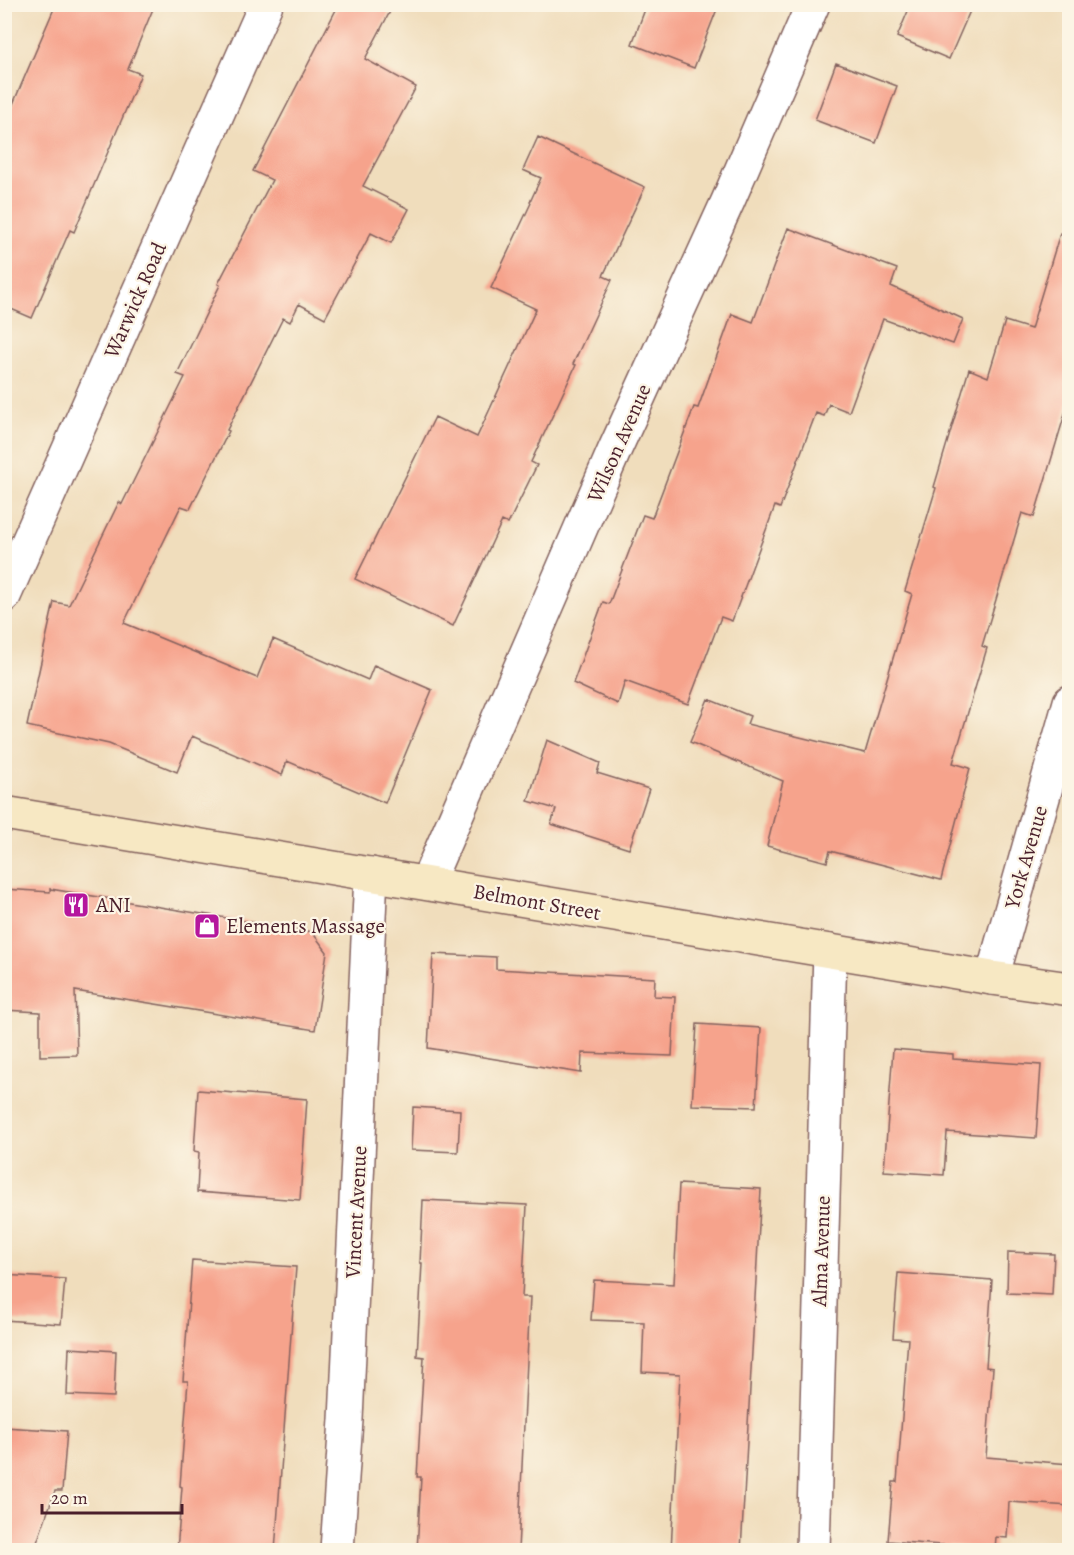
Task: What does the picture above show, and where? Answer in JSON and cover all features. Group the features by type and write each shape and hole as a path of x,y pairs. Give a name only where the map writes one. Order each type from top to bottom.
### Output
{"main road":[{"name":"Belmont Street","path":"4,813 992,978 1070,989"}],"street":[{"name":"Warwick Road","path":"4,596 266,4"},
{"name":"Wilson Avenue","path":"427,883 615,449 728,201 813,4"},
{"name":"York Avenue","path":"992,978 1070,702"},
{"name":"Vincent Avenue","path":"337,1551 346,1420 371,874"},
{"name":"Alma Avenue","path":"813,1551 830,951"}],"building":[{"path":"56,4 155,4 128,69 141,74 74,232 70,230 32,318 4,306 4,125"},
{"path":"339,4 394,4 365,59 416,87 363,186 409,209 391,243 371,233 325,318 299,304 290,322 283,318 190,509 181,506 124,623 257,678 273,639 368,680 374,665 432,690 385,803 287,761 282,775 192,736 177,772 109,744 27,726 54,602 69,605 119,502 122,504 185,377 177,374 220,285 218,284 272,180 253,171"},
{"path":"647,4 719,4 694,68 632,44"},
{"path":"911,4 973,4 949,59 897,37"},
{"path":"836,63 897,86 876,143 815,120"},
{"path":"538,137 645,187 603,276 612,280 531,462 537,465 508,524 502,521 453,626 355,579 435,417 477,437 536,309 491,288 541,178 523,170"},
{"path":"788,228 897,269 891,286 963,319 953,344 883,319 849,412 829,404 824,416 816,413 780,508 775,506 732,621 721,617 688,704 625,681 618,704 573,683 603,602 609,604 643,515 652,518 694,407 698,408 732,314 753,322"},
{"path":"1060,233 1070,234 1070,397 1034,517 1022,513 982,646 987,648 953,763 970,768 941,880 830,851 827,862 767,846 783,781 690,742 708,699 750,716 747,724 865,753 912,594 905,591 969,369 988,377 1005,321 1031,329"},
{"path":"547,740 600,763 597,773 649,789 629,849 551,824 556,809 528,801"},
{"path":"4,889 50,892 50,889 312,932 327,952 315,1030 75,991 77,1055 40,1056 40,1012 4,1010"},
{"path":"433,954 496,957 496,969 655,978 654,996 675,997 672,1056 582,1053 581,1073 428,1048"},
{"path":"697,1024 761,1028 756,1107 692,1105"},
{"path":"893,1049 953,1054 953,1059 1041,1065 1036,1138 947,1132 944,1175 884,1171"},
{"path":"198,1090 307,1099 300,1200 197,1192 199,1152 194,1151"},
{"path":"413,1107 460,1110 458,1152 411,1150"},
{"path":"679,1184 761,1189 741,1551 671,1551 680,1374 642,1372 644,1322 591,1320 594,1280 674,1284"},
{"path":"423,1200 527,1205 522,1297 530,1297 518,1551 417,1551 421,1477 417,1477 424,1357 417,1356"},
{"path":"1008,1252 1054,1254 1052,1295 1007,1293"},
{"path":"192,1260 296,1267 275,1551 177,1551 188,1381 183,1381"},
{"path":"898,1273 992,1280 986,1367 993,1368 986,1457 1070,1464 1070,1506 1009,1502 1007,1538 996,1537 995,1549 888,1541 893,1482 897,1482 908,1339 893,1338"},
{"path":"4,1275 65,1279 61,1324 4,1320"},
{"path":"69,1348 116,1351 114,1397 67,1395"},
{"path":"4,1427 67,1431 62,1491 55,1491 34,1551 4,1551"}],"place":[{"name":"ANI","path":"76,905"},
{"name":"Elements Massage","path":"207,926"}]}
